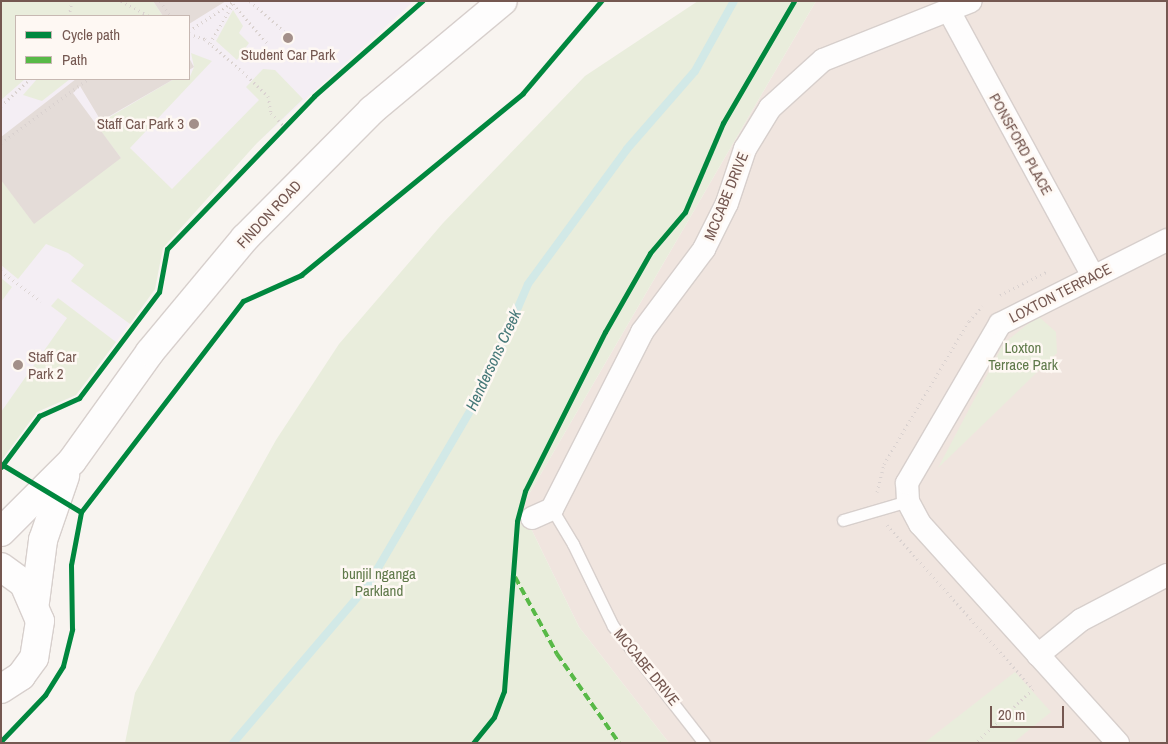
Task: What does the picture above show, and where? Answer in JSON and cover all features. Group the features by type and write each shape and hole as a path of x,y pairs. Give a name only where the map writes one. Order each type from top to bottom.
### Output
{"main road":[{"name":"FINDON ROAD","path":"1,532 72,461 150,352 245,238 372,110 503,1"},
{"name":"FINDON ROAD","path":"35,602 42,540 72,461"},
{"path":"1,567 24,584 35,602 40,621 34,658 22,676 1,690"}],"street":[{"name":"MCCABE DRIVE","path":"542,514 642,332 713,232 745,150 770,108 823,60 971,1"},
{"name":"PONSFORD PLACE","path":"949,11 1088,267"},
{"name":"LOXTON TERRACE","path":"908,501 911,470 991,334 1011,315 1088,267 1167,240"},
{"path":"908,501 920,524 1118,743"},
{"path":"1038,655 1081,620 1167,575"}],"lane":[{"path":"843,520 908,501"},
{"name":"MCCABE DRIVE","path":"542,514 574,544 613,626 704,743"}],"path":[{"path":"69,15 72,1"},
{"path":"121,1 147,15"},
{"path":"160,1 169,15"},
{"path":"250,1 284,31"},
{"path":"190,31 234,2"},
{"path":"210,43 234,2"},
{"path":"234,2 268,45"},
{"path":"190,33 210,43 268,96 271,113 284,126"},
{"path":"1,106 29,80"},
{"path":"1,143 87,80"},
{"path":"278,132 290,120"},
{"path":"996,297 1056,267 1088,267"},
{"path":"1,271 42,301"},
{"path":"975,743 1033,689 896,536 881,509 877,488 884,464 968,321 989,302"}],"shaded area":[{"path":"1,1 414,1 257,143 163,247 155,289 76,395 37,412 1,461"},
{"path":"816,1 1167,1 1167,743 669,743 579,627 521,508"}],"green space":[{"path":"1,1 153,1 162,15 15,15 15,80 24,80 1,100"},
{"name":"bunjil nganga Parkland","path":"698,1 816,1 521,508 579,627 669,743 125,743 135,693 276,440 339,344 443,223 585,76"},
{"path":"233,10 243,26 239,33 249,43 237,60 216,41"},
{"path":"191,53 212,61 130,148 172,189 259,100 246,87 263,69 275,70 303,99 257,143 163,248 155,289 130,324 71,281 84,265 68,253 46,244 18,279 1,265 1,180 121,158 96,125 172,80 190,80 194,67"},
{"path":"36,80 69,80 42,101 23,95"},
{"path":"1,278 12,287 1,302"},
{"path":"58,298 116,342 76,395 37,412 1,461 1,412 67,318 51,306"},
{"name":"Loxton Terrace Park","path":"1038,316 1056,332 1057,353 938,468 1004,343"},
{"path":"1015,672 1051,712 1013,743 924,743"}],"building":[{"path":"153,1 226,1 190,23 190,15 162,15"},
{"path":"190,60 194,67 190,69"},
{"path":"75,80 172,80 101,121 80,86 73,93 121,158 34,224 1,180 1,137"}],"waterway":[{"name":"Hendersons Creek","path":"233,743 368,585 482,391 528,284 627,149 695,71 734,1"}],"marked path":[{"path":"515,577 557,654 619,743"}],"cycle path":[{"path":"1,467 39,416 79,398 159,292 167,249 314,96 422,1"},
{"path":"1,741 45,695 63,666 72,629 71,565 81,512 243,301 301,275 523,93 601,1"},
{"path":"473,743 494,717 504,691 517,521 525,491 605,332 650,253 685,212 723,123 794,1"},
{"path":"3,465 81,512"}],"place":[{"name":"Student Car Park","path":"288,38"},
{"name":"Staff Car Park 3","path":"194,124"},
{"name":"Staff Car Park 2","path":"18,365"}]}
